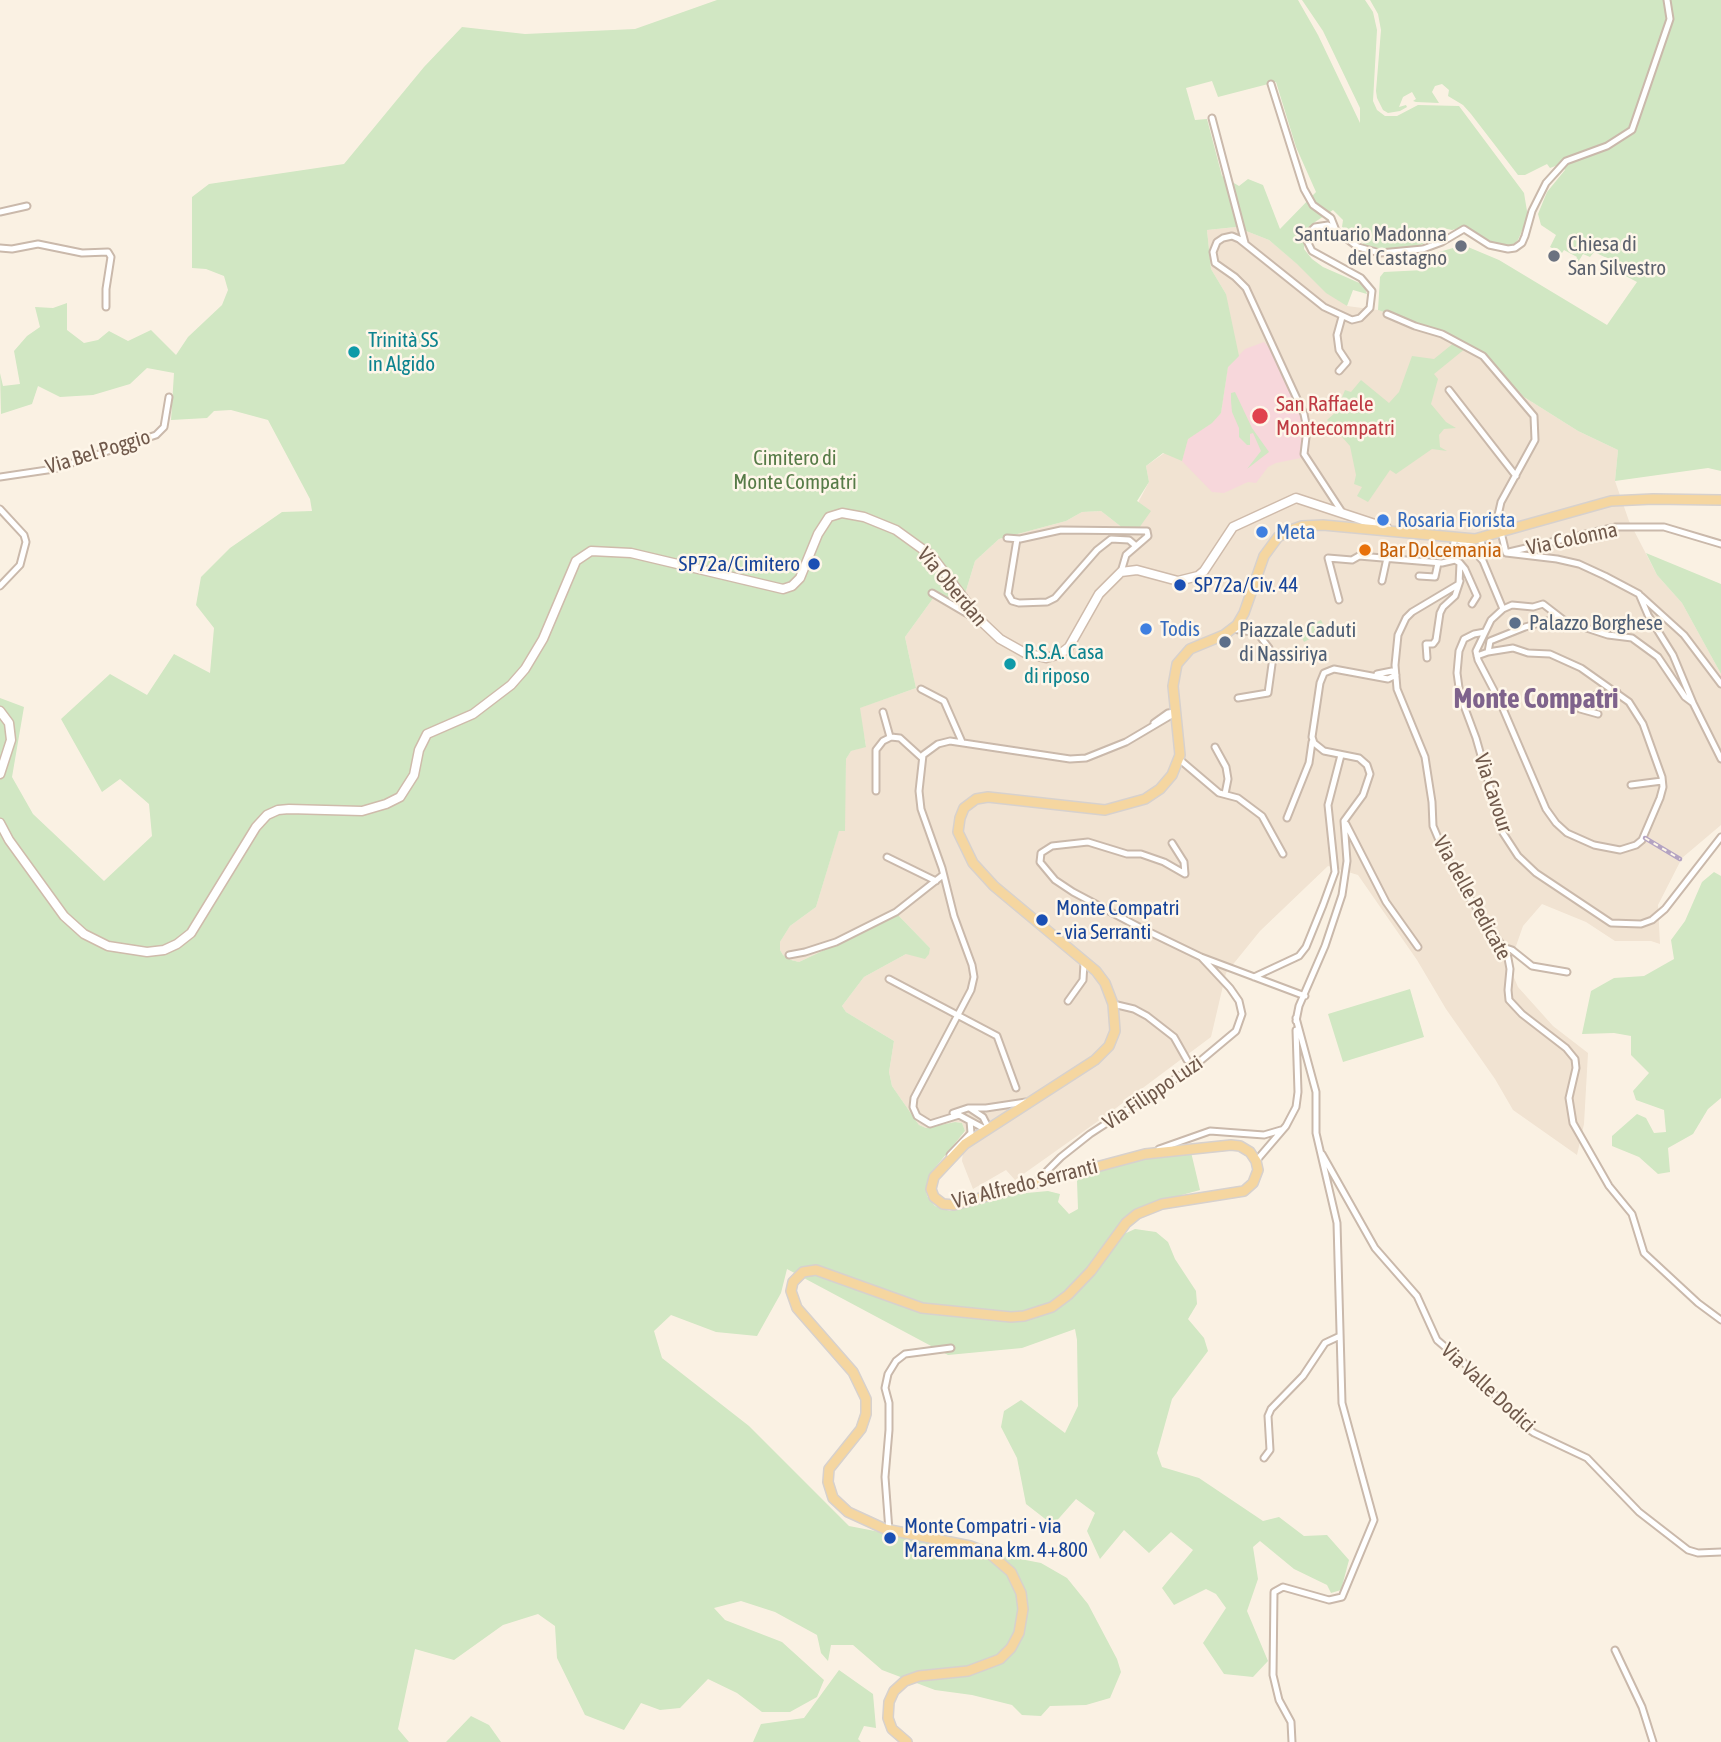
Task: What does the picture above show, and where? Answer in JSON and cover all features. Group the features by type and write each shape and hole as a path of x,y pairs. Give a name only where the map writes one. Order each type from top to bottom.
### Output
{"main road":[{"path":"1113,1004 1102,979 1084,959 978,870 959,837 958,828 962,813 971,802 988,797 1096,810 1115,808 1152,796 1169,780 1179,759 1174,693 1177,664 1185,653 1200,643 1233,629 1244,613 1264,556 1278,537 1302,526 1323,525 1455,538 1475,545 1495,534 1589,506 1616,501 1721,500"},
{"name":"Via Alfredo Serranti","path":"1113,1004 1115,1031 1106,1050 1095,1060 965,1144 934,1177 931,1189 936,1199 946,1205 954,1205 1145,1154 1233,1145 1248,1150 1256,1161"},
{"path":"906,1742 892,1729 888,1718 889,1702 894,1691 903,1683 919,1676 968,1671 1000,1659 1009,1651 1020,1633 1023,1618 1022,1599 1011,1572 989,1553 970,1546 889,1531 864,1521 833,1498 829,1489 829,1469 861,1429 866,1414 866,1399 853,1371 795,1305 791,1291 794,1280 805,1271 816,1270 918,1307 1009,1317 1024,1316 1052,1307 1065,1297 1095,1266 1126,1223 1144,1210 1162,1204 1245,1190 1255,1180 1258,1170 1256,1161"}],"street":[{"path":"1344,514 1304,454 1307,429 1304,414 1251,298 1242,282 1219,267 1213,258 1215,247 1223,238 1232,236 1245,243 1324,307 1352,320 1366,314 1373,300 1372,291 1361,278 1319,256 1309,247 1308,236 1315,227 1328,225 1358,247 1380,253 1423,249 1464,229 1469,230 1483,243 1508,249 1522,243 1532,211 1546,183 1566,161 1607,146 1632,130 1670,19 1667,0"},
{"path":"1271,85 1308,198 1331,218 1335,228"},
{"path":"1212,118 1245,243"},
{"path":"0,212 27,206"},
{"path":"0,248 12,249 35,244 82,253 108,252 111,257 106,307"},
{"path":"1387,314 1442,334 1477,352 1531,411 1535,423 1535,440 1501,502 1495,534 1506,553 1579,564 1639,594 1684,635 1721,684"},
{"path":"1339,371 1346,362 1339,350 1337,335 1342,317"},
{"path":"1449,390 1516,475"},
{"name":"Via Bel Poggio","path":"0,477 54,469 156,435 167,419 169,397"},
{"path":"1007,538 1017,539 1061,530 1148,532 1147,537 1124,560 1121,572 1137,570 1178,581 1198,576 1204,571 1233,527 1296,498 1393,531"},
{"path":"0,509 23,534 26,544 18,568 0,586"},
{"name":"Via Oberdan","path":"0,823 9,840 64,916 78,929 98,943 108,946 147,952 170,948 187,937 256,827 267,815 289,809 362,811 396,800 408,787 414,775 421,743 427,734 472,713 511,685 525,669 543,639 576,561 591,551 631,553 783,589 792,586 800,578 826,520 838,513 858,515 897,530 932,556 992,633 1012,647 1042,658 1053,657 1069,647 1100,594 1121,572"},
{"name":"Via Colonna","path":"1506,553 1616,527 1664,527 1721,544"},
{"path":"1427,658 1426,644 1433,644 1436,640 1440,613 1455,597 1460,586 1457,562 1452,551 1455,538"},
{"path":"1017,539 1008,594 1012,601 1018,603 1046,602 1055,598 1111,539 1129,540 1136,546"},
{"path":"1475,545 1503,609"},
{"path":"1475,545 1483,561"},
{"path":"1339,600 1328,558 1352,560 1359,556 1438,563 1457,562 1464,567 1478,596 1472,604"},
{"path":"1382,581 1387,558"},
{"path":"1419,576 1434,577 1438,563"},
{"path":"1397,689 1398,635 1406,618 1459,584 1460,578"},
{"path":"932,593 981,621"},
{"path":"1639,594 1648,615 1673,655 1721,759"},
{"path":"1477,656 1513,648 1528,653 1550,654 1581,668 1617,692 1629,702 1643,724 1662,781 1660,798 1642,840 1636,845 1620,850 1594,845 1567,833 1546,809 1501,704 1477,656 1476,651 1496,615 1512,605 1533,607 1543,604 1562,619 1608,635 1632,638 1658,657 1685,697 1693,703"},
{"path":"1488,652 1490,641 1525,627 1562,619"},
{"path":"1233,629 1259,635 1273,657 1268,693 1238,698"},
{"name":"Via Cavour","path":"1485,632 1464,639 1459,651 1457,673 1460,695 1476,738 1503,833 1518,856 1536,873 1611,923 1631,925 1652,920 1665,909 1721,837"},
{"path":"1379,675 1389,668 1396,657"},
{"path":"1287,818 1309,763 1318,689 1324,673 1341,668 1379,675 1392,682 1397,689"},
{"path":"1379,675 1392,671 1396,675"},
{"path":"921,689 944,701 962,742"},
{"name":"Via delle Pedicate","path":"1397,689 1425,757 1436,834 1469,897 1503,947 1509,962 1508,995 1512,1004 1566,1048 1576,1060 1569,1101 1573,1123 1609,1186 1632,1214 1644,1253 1698,1303 1721,1320"},
{"path":"1598,714 1580,709 1580,700 1617,692"},
{"path":"1160,721 1174,693"},
{"path":"0,711 9,723 12,740 0,774"},
{"path":"883,712 890,737"},
{"path":"985,1129 959,1115 930,1124 917,1116 913,1107 914,1098 971,990 973,971 921,809 919,791 922,758 942,742 962,742 1077,760 1103,752 1146,730 1168,713 1175,712"},
{"path":"1160,721 1172,723 1178,729"},
{"path":"876,791 876,750 883,741 890,737 900,738 922,758"},
{"path":"1256,1161 1293,1114 1298,1096 1296,1018 1342,895 1347,860 1344,821 1363,795 1370,774 1362,760 1318,748 1312,737"},
{"path":"1215,747 1226,767 1225,794"},
{"path":"1254,977 1299,956 1306,947 1323,905 1335,872 1328,806 1341,755"},
{"path":"1179,759 1219,793 1238,798 1262,816 1283,855"},
{"path":"1631,785 1662,781"},
{"path":"1344,821 1386,902 1418,947"},
{"path":"1172,843 1184,862 1185,874 1164,862 1141,854 1126,853 1088,842 1052,846 1041,853 1040,862 1055,880 1073,892 1201,957 1305,996"},
{"path":"887,857 936,881"},
{"path":"789,955 836,942 896,912 943,875"},
{"path":"1503,947 1512,950 1524,962 1534,967 1567,972"},
{"name":"Via Filippo Luzi","path":"1026,1185 1039,1179 1090,1134 1193,1068 1233,1035 1240,1023 1242,1009 1235,993 1201,957"},
{"path":"1068,1001 1083,980 1084,959"},
{"path":"1226,983 1224,974 1228,969 1233,970"},
{"path":"889,979 998,1037 1016,1088"},
{"path":"1113,1004 1134,1009 1147,1016 1174,1037 1188,1060"},
{"path":"1292,1742 1291,1722 1279,1700 1273,1675 1274,1592 1283,1587 1331,1600 1342,1597 1374,1520 1343,1409 1337,1223 1315,1125 1316,1092 1296,1018"},
{"path":"961,1110 1032,1100"},
{"path":"917,1116 934,1120 968,1109 979,1113 985,1121 985,1129"},
{"path":"942,1167 954,1149 971,1133 972,1126 968,1118"},
{"path":"1145,1154 1210,1131 1264,1135 1283,1129"},
{"name":"Via Valle Dodici","path":"1320,1151 1333,1169 1375,1248 1417,1296 1437,1340 1477,1375 1521,1424 1587,1458 1639,1512 1688,1550 1698,1553 1721,1552"},
{"path":"1264,1458 1270,1450 1270,1410 1303,1376 1325,1343 1340,1336"},
{"path":"889,1531 885,1477 889,1430 889,1403 885,1388 888,1374 895,1361 905,1354 951,1348"},
{"path":"1615,1650 1642,1707 1653,1742"}],"shaded area":[{"name":"Monte Compatri","path":"1236,227 1269,240 1347,306 1378,310 1444,333 1485,355 1524,397 1578,431 1618,450 1615,481 1629,521 1657,575 1682,603 1721,674 1721,825 1682,858 1658,905 1660,944 1651,941 1615,941 1586,922 1542,904 1523,926 1509,966 1518,987 1553,1026 1588,1053 1584,1124 1577,1155 1513,1110 1417,960 1358,875 1328,866 1260,931 1226,973 1211,1037 1015,1180 1006,1170 973,1189 962,1161 965,1131 962,1123 926,1128 919,1125 892,1086 889,1072 894,1041 846,1012 842,1006 864,977 906,954 930,948 898,915 799,962 783,955 780,942 790,926 816,907 839,830 844,831 846,759 851,751 866,746 859,708 916,688 905,637 934,597 962,604 975,561 999,539 1066,521 1082,512 1101,511 1124,529 1149,482 1146,466 1221,413 1228,367 1226,294 1211,269 1207,230"},
{"name":"San Raffaele Montecompatri","path":"1264,342 1272,351 1303,420 1300,437 1303,439 1301,458 1268,467 1256,483 1248,482 1224,493 1212,492 1182,461 1188,439 1212,423 1221,413 1228,367 1245,349"}],"green space":[{"name":"Cimitero di Monte Compatri","path":"717,0 1298,0 1318,35 1360,123 1360,108 1323,31 1302,0 1365,0 1373,12 1377,30 1373,101 1377,110 1385,116 1397,116 1418,105 1459,106 1524,193 1528,217 1518,240 1511,246 1492,243 1463,227 1452,230 1443,228 1431,241 1418,246 1378,248 1365,245 1342,227 1343,220 1333,210 1315,222 1305,233 1304,249 1323,267 1364,285 1367,294 1353,290 1347,306 1326,293 1269,240 1236,227 1207,230 1211,269 1226,294 1239,356 1228,367 1221,413 1212,423 1188,439 1182,461 1163,453 1146,466 1149,482 1137,501 1151,511 1139,528 1124,529 1101,511 1082,512 1066,521 999,539 975,561 962,604 934,597 905,637 916,688 860,708 866,747 851,751 846,759 845,831 839,831 816,907 790,926 780,942 783,955 799,962 898,915 930,948 925,959 906,954 864,977 842,1006 846,1012 894,1041 889,1072 892,1086 919,1125 926,1128 962,1123 965,1131 930,1174 926,1186 927,1196 935,1206 950,1211 1016,1194 1048,1191 1060,1194 1058,1202 1069,1214 1078,1209 1077,1181 1082,1174 1149,1156 1191,1152 1200,1190 1149,1204 1113,1239 1135,1229 1156,1232 1168,1242 1175,1259 1196,1291 1197,1304 1188,1319 1204,1338 1208,1351 1172,1399 1157,1453 1162,1467 1199,1478 1263,1521 1279,1517 1304,1536 1327,1535 1349,1560 1341,1590 1331,1593 1327,1585 1294,1569 1260,1541 1253,1547 1258,1579 1247,1611 1268,1661 1253,1677 1224,1674 1203,1643 1226,1608 1216,1594 1206,1589 1174,1605 1162,1588 1193,1550 1171,1532 1149,1553 1124,1530 1100,1559 1087,1531 1095,1513 1076,1499 1053,1525 1026,1504 1017,1458 1001,1427 1004,1411 1021,1400 1065,1433 1078,1406 1075,1329 1022,1348 948,1355 787,1269 781,1293 757,1336 716,1332 671,1315 654,1331 662,1358 749,1426 849,1526 1041,1563 1067,1578 1088,1604 1117,1659 1121,1672 1110,1698 1086,1705 1050,1706 1041,1716 1022,1715 1012,1705 972,1695 935,1690 882,1670 853,1645 831,1645 828,1661 821,1653 817,1635 775,1612 741,1601 714,1608 725,1620 782,1642 824,1680 817,1697 790,1712 762,1712 737,1693 708,1679 680,1708 660,1710 641,1703 624,1730 585,1715 557,1658 555,1626 538,1614 503,1625 454,1660 415,1649 398,1729 409,1742 0,1742 0,698 24,707 12,777 33,814 104,881 152,836 149,804 120,779 102,792 61,719 110,674 147,695 174,654 210,673 214,628 196,605 201,577 230,548 282,512 312,511 310,499 268,420 231,410 214,411 207,418 171,420 174,373 147,368 130,384 93,395 60,397 38,386 32,404 1,414 0,373 3,386 20,384 14,351 27,336 40,327 35,307 53,308 67,303 67,330 84,343 98,340 109,331 128,341 151,330 176,355 188,337 222,305 228,290 224,276 206,269 192,268 192,197 209,184 344,164 424,67 462,27 525,34 635,29","holes":["1212,81 1218,97 1276,82 1296,147 1316,192 1280,229 1263,185 1248,179 1239,186 1222,176 1207,119 1195,120 1186,88"]},
{"path":"1370,0 1721,0 1721,471 1708,468 1615,481 1618,450 1578,431 1524,397 1485,355 1444,333 1378,310 1380,277 1384,272 1424,270 1427,262 1439,252 1453,248 1462,254 1468,247 1499,260 1607,325 1637,282 1607,266 1609,259 1594,252 1590,257 1583,254 1577,264 1574,263 1577,257 1550,247 1556,235 1541,225 1538,214 1547,192 1565,170 1561,164 1550,168 1547,164 1525,175 1518,175 1471,114 1463,105 1448,96 1449,90 1442,84 1435,86 1432,92 1439,103 1413,101 1416,99 1412,92 1403,97 1399,107 1407,107 1388,113 1383,110 1376,91 1381,30 1378,14"},
{"path":"1455,342 1466,348 1434,374 1438,379 1431,404 1446,422 1456,428 1444,429 1439,435 1440,447 1447,451 1432,449 1396,474 1390,470 1368,502 1357,496 1362,487 1354,484 1356,475 1350,446 1327,420 1336,412 1345,390 1351,392 1361,380 1389,403 1399,392 1412,356 1434,359"},
{"path":"1235,392 1252,428 1269,452 1247,469 1261,451 1253,433 1250,434 1250,445 1239,437 1231,401 1231,393"},
{"path":"1646,553 1721,584 1721,674 1682,603 1657,575"},
{"path":"1321,620 1326,630 1304,642 1299,632"},
{"path":"1620,697 1591,710 1583,709 1581,704"},
{"path":"1714,872 1721,876 1721,1098 1708,1109 1693,1134 1668,1148 1670,1172 1658,1174 1639,1157 1612,1146 1612,1136 1637,1114 1646,1118 1654,1133 1666,1132 1664,1110 1636,1100 1633,1091 1649,1073 1631,1055 1631,1036 1614,1033 1582,1034 1591,991 1614,978 1644,976 1674,959 1671,940 1685,921 1702,882"},
{"path":"1410,989 1424,1037 1343,1062 1328,1014"},
{"path":"839,1670 873,1694 876,1728 864,1726 858,1739 861,1742 753,1742 761,1724 804,1718"},
{"path":"471,1716 489,1725 501,1742 446,1742"}],"railway":[{"path":"1645,838 1680,859"}],"place":[{"name":"Santuario Madonna del Castagno","path":"1461,246"},
{"name":"Chiesa di San Silvestro","path":"1554,256"},
{"name":"Trinità SS in Algido","path":"354,352"},
{"name":"San Raffaele Montecompatri","path":"1260,416"},
{"name":"Rosaria Fiorista","path":"1383,520"},
{"name":"Meta","path":"1262,532"},
{"name":"Bar Dolcemania","path":"1365,550"},
{"name":"SP72a/Cimitero","path":"814,564"},
{"name":"SP72a/Civ. 44","path":"1180,585"},
{"name":"Palazzo Borghese","path":"1515,623"},
{"name":"Todis","path":"1146,629"},
{"name":"Piazzale Caduti di Nassiriya","path":"1225,642"},
{"name":"R.S.A. Casa di riposo","path":"1010,664"},
{"name":"Monte Compatri - via Serranti","path":"1042,920"},
{"name":"Monte Compatri - via Maremmana km. 4+800","path":"890,1538"}],"district":[{"name":"Monte Compatri","path":"1536,699"}]}
